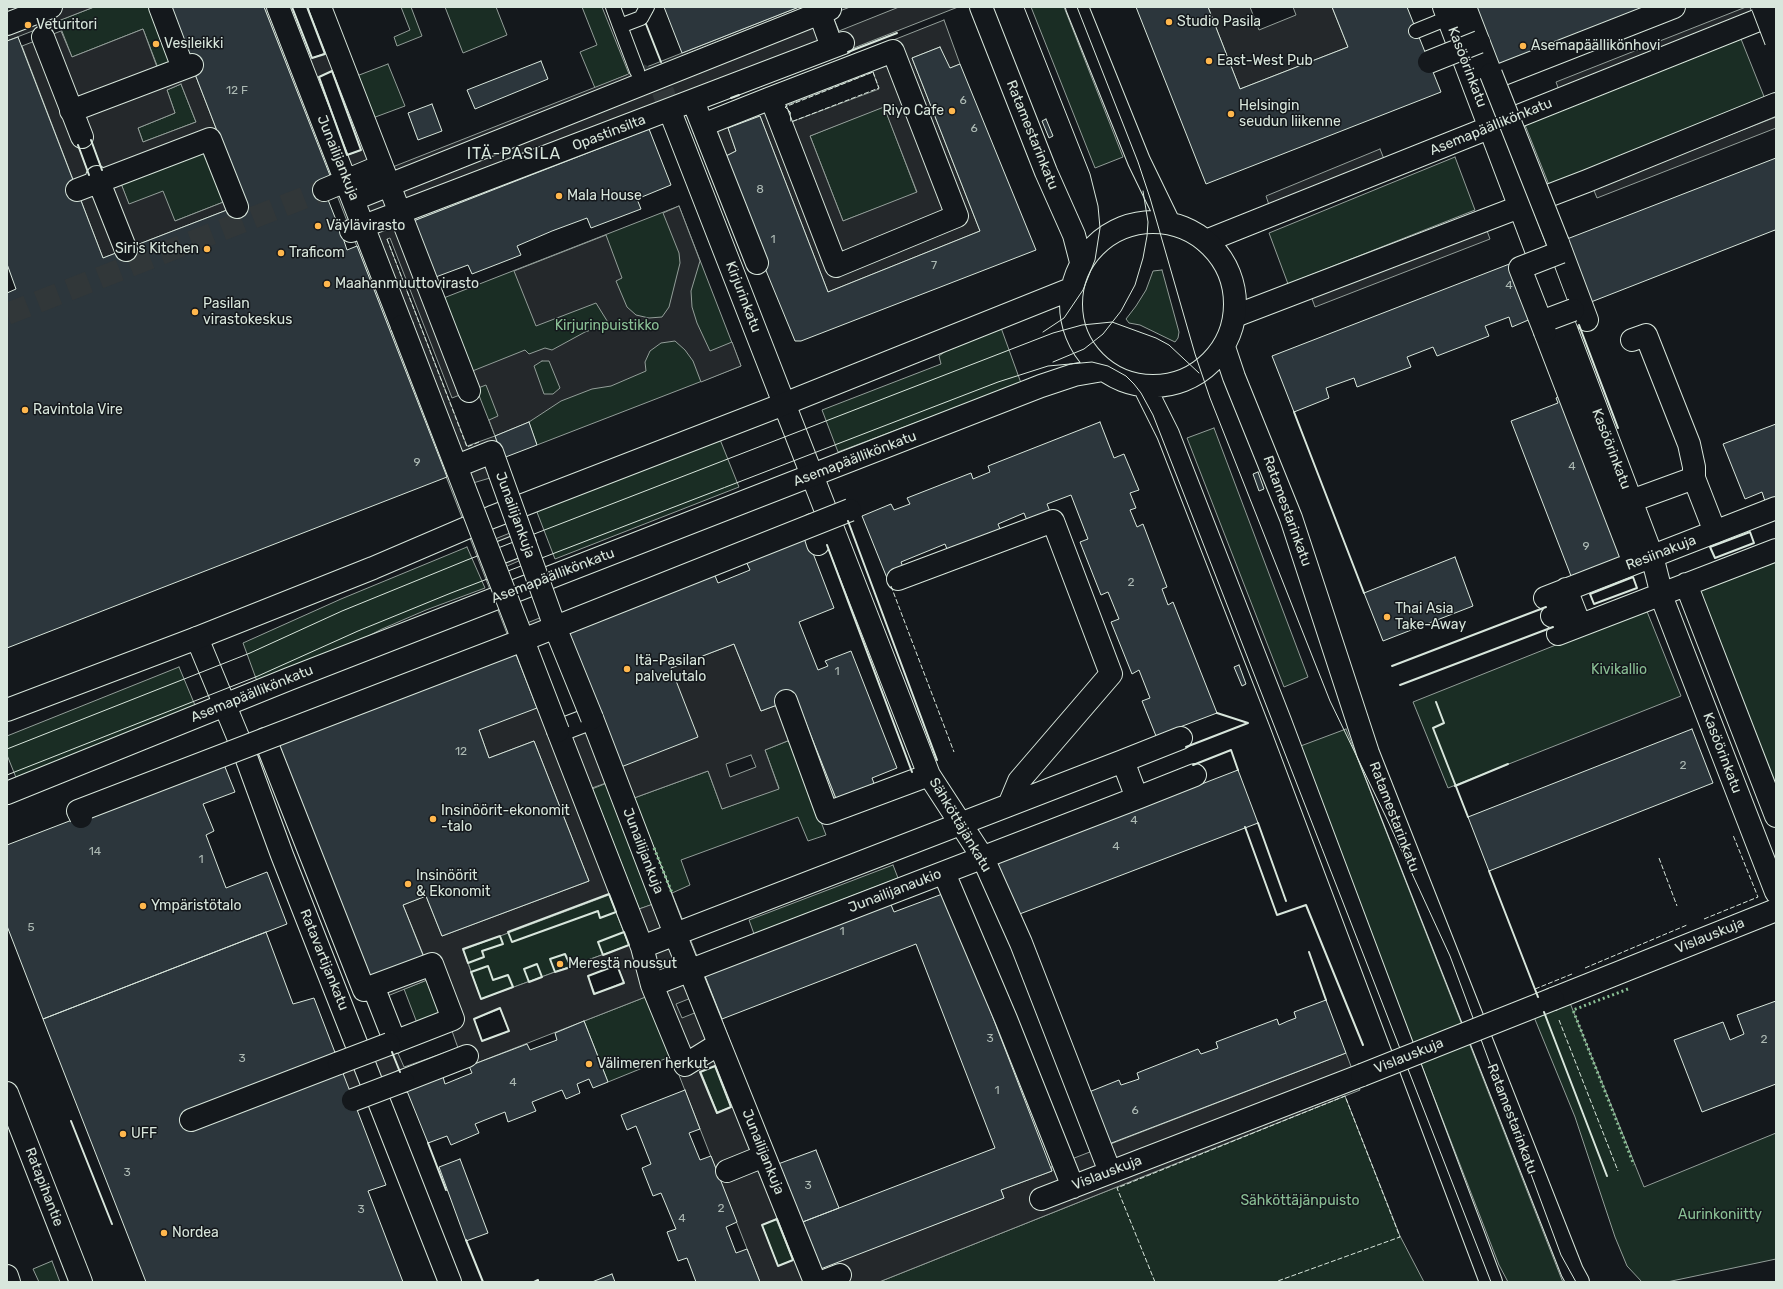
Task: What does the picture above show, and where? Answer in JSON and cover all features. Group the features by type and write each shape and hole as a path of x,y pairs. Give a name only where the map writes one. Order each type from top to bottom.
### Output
{"street":[{"path":"71,111 187,67 160,7"},
{"name":"Junailijankuja","path":"278,7 350,190 358,229 402,326 457,466 642,947 652,985 685,1065 719,1044"},
{"path":"320,7 470,391"},
{"name":"Ratamestarinkatu","path":"982,7 1046,172 1074,235 1081,262"},
{"path":"1077,7 1139,161 1170,223"},
{"path":"1493,78 1674,7"},
{"path":"1763,7 1776,41"},
{"name":"Kasöörinkatu","path":"1452,11 1479,42 1561,241 1585,313 1543,327"},
{"name":"Kasöörinkatu","path":"1452,11 1490,128 1631,501 1643,560"},
{"name":"Opastinsilta","path":"358,229 553,155 698,112 838,45 825,12 677,63"},
{"name":"Asemapäällikönkatu","path":"1206,241 1776,13"},
{"path":"7,24 42,21 71,111 82,137"},
{"path":"1429,62 1479,42"},
{"path":"698,112 771,98 893,50 957,216 836,266 771,98"},
{"path":"324,190 350,190 385,176 540,125 677,63"},
{"name":"Kirjurinkatu","path":"677,63 698,112 757,263"},
{"path":"1235,316 1587,181 1776,104"},
{"name":"Kirjurinkatu","path":"673,119 813,475"},
{"path":"540,125 553,155"},
{"path":"77,190 98,179 214,137 237,207"},
{"path":"98,179 126,250"},
{"path":"1148,222 1170,223 1188,229 1206,241 1223,261 1235,293 1235,316 1224,347 1215,359 1192,377 1168,385 1144,386 1134,384 1103,370 1084,349 1074,327 1070,308 1071,289 1081,262 1092,248 1107,235 1125,226 1148,222"},
{"name":"Kasöörinkatu","path":"1561,241 1520,268 1556,360 1643,560 1662,593 1776,892"},
{"path":"7,710 196,638 373,568 492,517 784,404 1071,289"},
{"path":"1632,340 1646,335 1689,444 1694,467 1694,478 1715,532"},
{"name":"Ratamestarinkatu","path":"1224,347 1234,378 1291,518 1368,753 1572,1271 1578,1282"},
{"name":"Asemapäällikönkatu","path":"7,793 225,705 1041,386 1074,375 1103,370"},
{"path":"1144,386 1168,434 1280,721 1491,1282"},
{"name":"Junailijankuja","path":"457,466 493,447 555,627 592,718 675,934 815,1282"},
{"name":"Sähköttäjänkatu","path":"813,475 929,775 983,858 1023,950 1110,1172"},
{"path":"1631,501 1694,478"},
{"name":"Resiinakuja","path":"1573,607 1643,560 1776,508"},
{"path":"81,817 78,811 555,627 815,535 850,510"},
{"path":"898,579 1052,521 1111,674 1019,781 1009,805"},
{"path":"492,556 525,543"},
{"path":"1552,616 1573,607 1662,593 1776,550"},
{"name":"Kasöörinkatu","path":"1686,584 1776,816"},
{"name":"Ratavartijankatu","path":"196,638 225,705 450,1282"},
{"path":"786,701 827,813 929,775"},
{"path":"558,731 592,718"},
{"path":"642,947 1181,738"},
{"path":"191,1120 453,1019 432,964 364,990 265,739"},
{"path":"1123,761 1137,798"},
{"name":"Junailijanaukio","path":"652,985 1195,775"},
{"path":"1737,792 1763,782"},
{"path":"944,873 1006,1019 1073,1187"},
{"name":"Vislauskuja","path":"1041,1198 1362,1075 1776,910"},
{"path":"370,987 392,1043"},
{"path":"353,1100 467,1056"},
{"name":"Ratapihantie","path":"7,1093 81,1282"},
{"path":"727,1171 764,1156"},
{"path":"7,1276 9,1282"}],"lane":[{"path":"613,7 637,71"},
{"path":"620,26 641,18 647,7"},
{"path":"1416,31 1452,11"}],"green space":[{"path":"94,7 153,7 174,61 158,68 143,29 72,57 58,21"},
{"path":"401,7 411,7 422,36 397,46 394,37 410,30"},
{"path":"445,7 496,7 507,35 463,53"},
{"path":"582,7 602,7 629,74 595,88 580,52 597,45"},
{"path":"1031,7 1064,7 1123,157 1095,168"},
{"path":"1741,39 1765,99 1549,185 1525,125"},
{"path":"388,64 405,106 370,119 354,77"},
{"path":"181,84 196,122 143,142 138,128 175,113 167,90"},
{"path":"884,106 917,193 843,221 810,136"},
{"path":"205,148 226,201 175,221 129,205 120,181"},
{"path":"1455,157 1475,210 1288,284 1269,233"},
{"name":"Kirjurinpuistikko","path":"679,206 741,366 537,445 529,423 495,436 441,299"},
{"path":"1162,270 1179,332 1178,338 1175,342 1140,325 1129,323 1126,319 1146,290 1153,271"},
{"path":"1000,325 1021,383 838,452 822,410 941,364 939,356 958,342"},
{"path":"1214,428 1308,677 1284,687 1187,438"},
{"path":"719,437 739,487 555,559 535,507"},
{"path":"467,547 485,588 426,610 382,629 347,647 258,684 243,643 341,599"},
{"path":"1776,560 1776,787 1697,591"},
{"name":"Kivikallio","path":"1646,609 1681,696 1448,788 1413,702"},
{"path":"179,667 197,710 17,780 7,755 7,736"},
{"path":"1346,729 1563,1282 1508,1282 1499,1265 1298,747"},
{"path":"790,740 826,835 808,841 798,817 681,860 690,885 672,893 634,798 708,771 722,809 779,788 765,750"},
{"path":"607,783 654,904 639,909 592,789"},
{"path":"893,865 898,878 754,934 749,920"},
{"path":"609,894 629,945 481,999 463,949"},
{"path":"432,978 445,1012 417,1023 404,989"},
{"path":"648,996 672,1056 608,1082 584,1021"},
{"name":"Aurinkoniitty","path":"1570,1003 1644,1187 1776,1133 1776,1259 1667,1282 1642,1282 1627,1266 1615,1237 1575,1117 1534,1017"},
{"path":"715,1066 731,1107 717,1113 700,1072"},
{"name":"Sähköttäjänpuisto","path":"1345,1096 1400,1236 1424,1282 879,1282"},
{"path":"777,1219 793,1260 778,1266 762,1225"},
{"path":"52,1261 60,1282 39,1282 33,1269"}],"shaded area":[{"name":"Veturitori","path":"7,7 94,7 7,41"},
{"path":"169,7 245,203 103,258 22,46 61,31 72,57 143,29 157,67 174,61","holes":["181,84 196,122 143,142 138,128 175,113 167,90","89,135 104,174 91,180 76,140","205,148 226,201 175,221 163,191 129,204 120,181"]},
{"path":"264,7 292,7 312,58 325,53 307,7 326,7 390,168 799,7 850,7 832,14 839,31 899,7 958,7 411,222 470,372 525,350 529,354 545,348 552,350 585,332 609,324 596,303 536,326 514,271 606,235 622,278 616,281 627,307 636,315 649,318 662,317 669,307 680,263 679,253 663,213 679,206 700,261 691,291 692,307 697,323 710,351 732,342 741,366 701,382 693,361 685,350 675,341 661,343 650,351 645,362 646,371 611,386 592,389 561,401 529,422 495,436 567,628 671,668 734,644 761,711 796,698 837,801 816,809 790,740 765,750 779,789 722,809 708,771 634,798 703,971 818,1269 1004,1198 1001,1190 1052,1171 1051,1167 1346,1053 1360,1090 879,1282 760,1282 648,996 313,1127 162,934 336,1053 385,1034 365,983 425,959 403,905 426,896 442,936 589,881 534,741 489,758 479,730 511,644","holes":["332,71 361,150 348,155 319,77","390,238 452,398 486,385 498,416 489,420 495,436 467,446 387,239","542,361 549,361 560,388 553,394 544,394 534,366","490,478 510,533 495,539 473,483","521,560 542,617 527,623 505,567","549,636 582,722 565,728 533,642","751,755 756,767 730,777 726,764","606,783 653,904 639,909 592,788","609,895 629,945 481,999 463,950","617,965 624,982 595,994 588,976","432,978 445,1012 398,1030 385,997","691,998 697,1012 682,1018 676,1004","500,1009 509,1031 482,1041 474,1019","452,1031 458,1048 404,1067 397,1051","715,1066 731,1107 717,1112 701,1072","776,1219 793,1260 778,1266 762,1225"]},
{"path":"1208,7 1250,7 1259,30 1296,15 1293,7 1332,7 1348,47 1240,89"},
{"path":"1746,7 1750,7 1753,17 1560,93 1556,82"},
{"path":"944,20 960,64 948,69 940,47 912,58 980,231 828,292 760,116 728,128 736,151 720,159 699,117","holes":["873,72 879,89 791,122 790,112 785,106","884,107 917,192 843,221 810,136"]},
{"path":"1776,117 1776,128 1597,198 1593,188"},
{"path":"1380,149 1384,159 1269,205 1266,196"},
{"path":"1486,228 1490,239 1315,307 1311,296"}],"building":[{"name":"Pasilan virastokeskus","path":"169,7 264,7 331,178 321,182 347,250 357,246 447,477 7,648 7,293 16,289 7,264 7,41 18,37 103,258 245,203"},
{"path":"664,7 799,7 682,53"},
{"path":"1136,7 1208,7 1240,89 1348,47 1332,7 1407,7 1441,92 1206,184"},
{"name":"Asemapäällikönhovi","path":"1473,7 1656,7 1498,69"},
{"path":"940,47 950,68 960,64 1036,250 801,341 795,341 720,159 736,151 728,128 760,116 828,292 980,231 912,58"},
{"path":"541,61 548,79 475,109 467,90"},
{"path":"432,104 442,131 418,140 408,113"},
{"path":"1046,119 1053,136 1049,138 1042,121"},
{"path":"649,129 671,185 637,199 641,209 591,228 587,218 552,231 517,246 521,255 472,274 468,265 433,278 411,222"},
{"path":"1776,158 1776,233 1775,230 1591,302 1567,239"},
{"path":"1512,263 1533,318 1512,327 1509,317 1485,326 1489,336 1437,356 1433,347 1407,357 1411,367 1357,387 1354,378 1326,388 1329,398 1294,412 1272,356"},
{"path":"1562,395 1625,556 1571,576 1511,421 1558,403 1556,398"},
{"path":"529,422 537,445 503,458 495,436"},
{"path":"1100,422 1114,458 1124,454 1139,490 1130,493 1136,508 1130,510 1137,527 1143,524 1167,587 1162,589 1168,605 1173,602 1217,713 1156,736 1142,701 1150,698 1139,670 1132,674 1111,622 1119,619 1108,592 1101,595 1080,542 1088,539 1071,495 1047,504 1051,514 1028,523 1024,513 998,524 1002,534 949,554 945,544 901,562 905,572 887,578 862,516 891,504 894,510 910,504 907,498 971,473 973,479 990,472 988,466"},
{"path":"1776,424 1776,497 1765,501 1762,492 1745,499 1723,444"},
{"path":"1258,472 1264,489 1259,491 1253,474"},
{"name":"Itä-Pasilan palvelutalo","path":"806,535 834,608 799,622 818,670 828,666 825,661 851,651 897,768 872,778 875,786 837,801 796,698 761,711 734,644 671,668 698,737 621,767 567,628 713,571 718,583 750,570 745,559"},
{"path":"1455,557 1473,606 1383,641 1364,593"},
{"name":"Insinöörit-ekonomit -talo","path":"514,649 537,708 479,730 489,758 534,741 589,881 442,936 426,896 403,905 425,960 365,983 272,744"},
{"path":"1239,665 1246,684 1242,686 1234,667"},
{"path":"1692,729 1713,783 1489,871 1468,817"},
{"name":"Ympäristötalo","path":"223,762 235,792 203,804 214,831 206,835 226,888 267,872 287,924 43,1019 7,926 7,845"},
{"path":"1238,770 1258,823 1017,915 997,863"},
{"path":"945,893 1052,1171 1001,1190 1004,1198 818,1270 800,1223 995,1148 916,944 722,1019 703,971 889,900 894,912"},
{"path":"266,932 293,1004 314,998 386,1185 368,1191 403,1282 146,1282 43,1019"},
{"path":"1326,1000 1346,1053 1109,1144 1089,1092 1119,1080 1121,1085 1139,1079 1137,1073 1198,1049 1201,1054 1218,1048 1216,1042 1277,1019 1279,1025 1296,1018 1294,1012"},
{"path":"1776,1001 1776,1084 1702,1112 1674,1040 1723,1022 1730,1040 1744,1034 1737,1015"},
{"path":"584,1021 608,1082 593,1088 589,1079 577,1084 580,1093 566,1099 562,1090 532,1102 536,1111 508,1122 505,1112 475,1124 479,1133 451,1145 447,1136 428,1143 407,1091 443,1077 445,1084 472,1073 469,1066 527,1044 530,1050 557,1040 555,1033"},
{"path":"685,1090 700,1129 689,1133 700,1160 711,1156 737,1222 726,1227 736,1253 747,1249 760,1282 696,1282 687,1258 678,1261 667,1232 676,1229 661,1193 653,1196 642,1168 651,1164 636,1126 627,1130 621,1115"},
{"path":"816,1150 839,1208 800,1223 778,1164"},
{"path":"460,1159 488,1233 466,1241 439,1167"},
{"path":"612,1274 615,1282 592,1282"}],"tunnel":[{"path":"638,71 639,74 661,86 673,119"},
{"path":"7,314 324,190"}],"tram line":[{"path":"1024,7 1090,174 1098,206 1100,228 1095,260 1083,290 1064,318 1043,332"},
{"path":"1077,7 1138,162 1150,198 1195,354 1210,398 1330,701 1386,817 1450,956 1561,1255 1576,1282"},
{"path":"1053,362 1084,349 1103,334 1121,311 1135,285 1143,258 1147,236 1148,222 1143,191"},
{"path":"7,749 250,653 342,611 467,560 1053,333 1082,325 1112,322 1156,338 1169,345 1199,373"},
{"path":"7,775 258,676 358,631 451,593 998,382 1048,366 1092,362 1108,366 1126,376 1134,384 1141,393 1153,415 1491,1282"}],"hedge":[{"path":"654,848 672,893"},
{"path":"1628,989 1573,1010 1634,1165"}],"fence":[{"path":"873,72 879,88 791,122 790,112 785,107 873,72"},
{"path":"387,239 467,447 479,442"},
{"path":"891,586 954,752"},
{"path":"1704,919 1758,897 1733,835"},
{"path":"1659,858 1677,906"},
{"path":"1585,968 1687,925"},
{"path":"1535,989 1572,974"},
{"path":"1559,1020 1618,1171"},
{"path":"1155,1282 1117,1188 1345,1096 1400,1237 1275,1282"}],"wall":[{"path":"292,7 312,58 325,54 307,7"},
{"path":"646,24 661,62"},
{"path":"848,52 897,33"},
{"path":"332,71 361,150 347,155 319,77 332,71"},
{"path":"731,98 739,95"},
{"path":"91,140 102,170"},
{"path":"78,145 89,175"},
{"path":"1579,325 1618,428"},
{"path":"1294,412 1364,593"},
{"path":"848,521 937,760"},
{"path":"1750,532 1754,543 1715,558 1710,547 1750,532"},
{"path":"827,545 912,772"},
{"path":"1633,577 1637,588 1594,604 1590,594 1633,577"},
{"path":"1392,666 1546,607"},
{"path":"1400,685 1553,627"},
{"path":"1436,702 1444,723 1433,728 1468,817"},
{"path":"1186,747 1248,723 1217,713"},
{"path":"1193,765 1231,750 1238,770"},
{"path":"1455,786 1508,764"},
{"path":"1258,823 1286,901"},
{"path":"1245,827 1277,915 1306,905 1363,1045"},
{"path":"1489,871 1538,997"},
{"path":"609,894 616,912 600,918 598,911 512,942 508,932 609,894"},
{"path":"624,932 629,945 603,955 598,942 624,932"},
{"path":"500,936 503,944 482,951 484,957 468,963 463,949 500,936"},
{"path":"1309,952 1326,1000"},
{"path":"565,954 571,967 555,972 550,959 565,954"},
{"path":"537,964 542,977 529,982 524,969 537,964"},
{"path":"617,965 624,983 594,994 588,976 617,965"},
{"path":"488,966 493,980 508,975 513,987 481,999 471,972 488,966"},
{"path":"500,1008 509,1031 482,1041 474,1019 500,1008"},
{"path":"1544,1012 1607,1176"},
{"path":"392,1052 400,1072"},
{"path":"715,1066 731,1107 717,1113 700,1072 715,1066"},
{"path":"71,1121 112,1224"},
{"path":"428,1143 446,1190"},
{"path":"777,1219 793,1260 778,1266 762,1225 777,1219"},
{"path":"466,1240 483,1282"},
{"path":"534,1282 538,1280 538,1282"}],"place":[{"name":"Studio Pasila","path":"1169,22"},
{"name":"Veturitori","path":"28,25"},
{"name":"Vesileikki","path":"156,44"},
{"name":"Asemapäällikönhovi","path":"1523,46"},
{"name":"East-West Pub","path":"1209,61"},
{"name":"Riyo Cafe","path":"952,111"},
{"name":"Helsingin seudun liikenne","path":"1231,114"},
{"name":"Mala House","path":"559,196"},
{"name":"Väylävirasto","path":"318,226"},
{"name":"Siri's Kitchen","path":"207,249"},
{"name":"Traficom","path":"281,253"},
{"name":"Maahanmuuttovirasto","path":"327,284"},
{"name":"Pasilan virastokeskus","path":"195,312"},
{"name":"Ravintola Vire","path":"25,410"},
{"name":"Thai Asia Take-Away","path":"1387,617"},
{"name":"Itä-Pasilan palvelutalo","path":"627,669"},
{"name":"Insinöörit-ekonomit -talo","path":"433,819"},
{"name":"Insinöörit & Ekonomit","path":"408,884"},
{"name":"Ympäristötalo","path":"143,906"},
{"name":"Merestä noussut","path":"560,964"},
{"name":"Välimeren herkut","path":"589,1064"},
{"name":"UFF","path":"123,1134"},
{"name":"Nordea","path":"164,1233"}],"district":[{"name":"ITÄ-PASILA","path":"514,154"}]}
